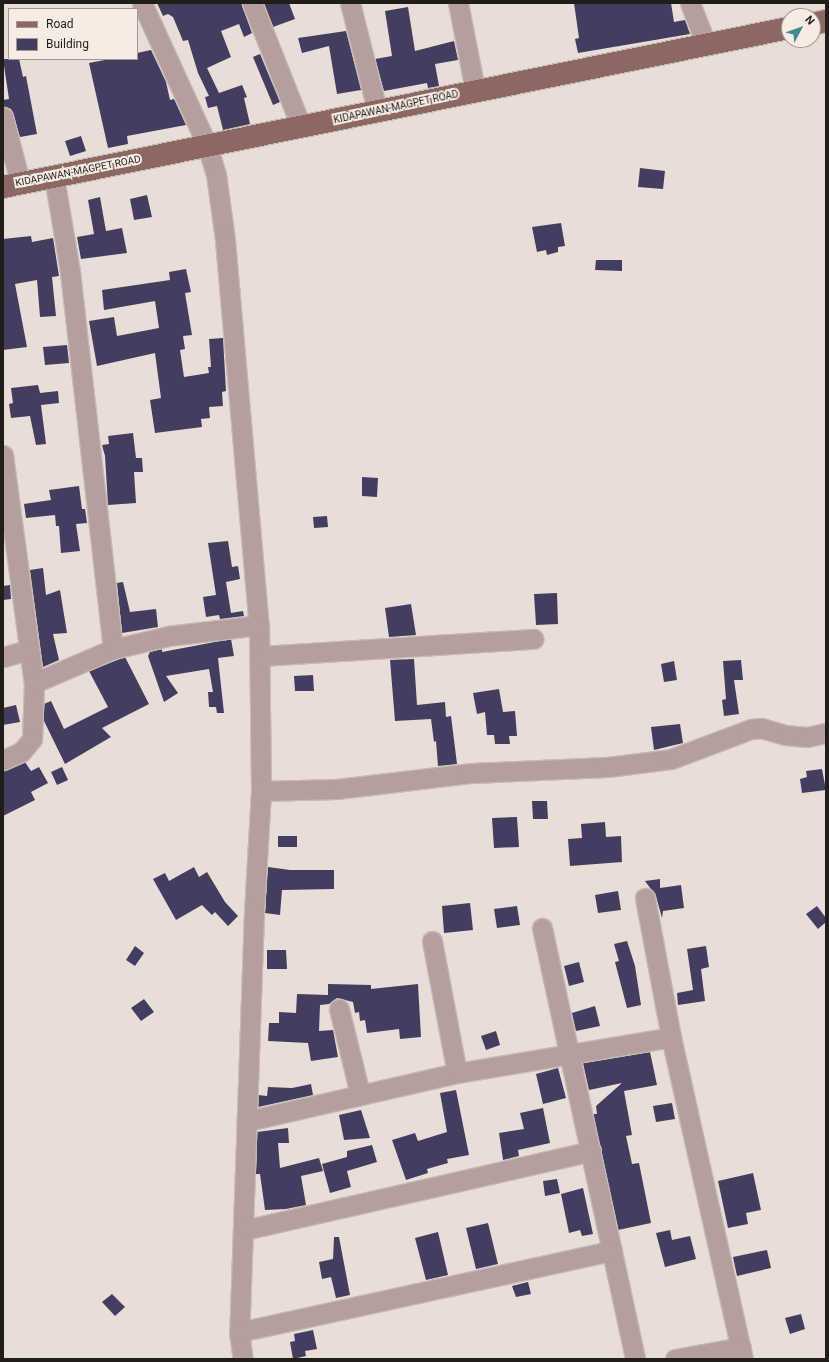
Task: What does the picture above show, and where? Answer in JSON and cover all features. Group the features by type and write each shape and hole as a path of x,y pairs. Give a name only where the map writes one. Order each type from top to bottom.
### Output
{"main road":[{"name":"KIDAPAWAN-MAGPET ROAD","path":"12,185 475,90 781,30"}],"street":[{"path":"142,3 207,145 216,174 226,240 260,625 261,791 254,912 244,1230 239,1332 243,1359"},
{"path":"252,3 302,126"},
{"path":"350,3 377,110"},
{"path":"458,3 475,90"},
{"path":"690,3 706,44"},
{"path":"3,117 12,185"},
{"path":"54,177 70,272 113,649"},
{"path":"3,454 28,650 34,684 32,739 28,746 3,760"},
{"path":"34,684 113,649 168,636 260,625"},
{"path":"261,656 533,639"},
{"path":"3,657 28,650"},
{"path":"261,791 338,789 472,773 607,767 643,763 671,759 751,729 761,728 785,735 807,737 826,733"},
{"path":"645,898 671,1037 742,1353 675,1359"},
{"path":"542,928 567,1054 591,1151 636,1359"},
{"path":"432,941 457,1073"},
{"path":"339,1009 360,1094"},
{"path":"247,1121 457,1073 671,1037"},
{"path":"244,1230 591,1151"},
{"path":"239,1332 612,1251"}],"building":[{"path":"157,3 241,3 252,33 244,37 239,24 221,31 231,57 207,68 219,93 242,85 247,97 244,98 250,124 223,130 217,106 208,108 205,97 209,96 198,73 188,40 183,41 173,17 168,14 163,16"},
{"path":"264,3 289,3 295,19 273,27"},
{"path":"574,3 671,3 674,22 685,20 690,34 578,53 575,39 579,38"},
{"path":"408,7 415,51 454,41 458,60 435,64 439,86 428,88 427,83 384,91 375,59 392,56 385,11"},
{"path":"346,31 361,90 337,94 329,46 302,53 298,38"},
{"path":"151,50 166,82 170,100 174,99 186,125 127,136 128,144 108,148 89,63 105,60 138,60 138,53"},
{"path":"260,54 280,102 273,105 253,57"},
{"path":"3,59 19,60 23,77 26,76 37,134 20,137 11,109 3,106 3,100 9,99"},
{"path":"81,136 86,151 70,156 65,141"},
{"path":"640,168 665,171 663,189 638,187"},
{"path":"147,195 152,217 134,220 130,199"},
{"path":"100,197 106,231 122,228 127,253 81,259 77,237 94,234 88,200"},
{"path":"561,223 565,246 558,247 558,252 547,255 546,250 537,252 532,227"},
{"path":"31,236 32,242 53,238 59,276 52,277 56,316 40,317 37,280 15,284 27,347 3,350 3,239"},
{"path":"596,260 622,260 622,271 595,270"},
{"path":"186,269 191,292 185,293 192,335 183,336 185,349 180,350 184,377 209,373 208,367 211,367 209,339 223,338 226,391 222,392 223,406 209,407 210,418 201,419 202,427 155,433 150,400 161,398 155,353 97,366 89,321 114,317 117,336 159,328 155,301 104,310 102,290 170,280 169,272"},
{"path":"67,345 69,363 45,365 43,347"},
{"path":"38,385 40,393 58,391 59,403 41,405 46,444 36,445 30,416 11,418 9,404 13,403 11,388"},
{"path":"133,433 136,458 142,458 143,472 134,472 136,503 108,505 105,456 102,445 109,444 108,436"},
{"path":"362,477 378,478 377,497 362,496"},
{"path":"79,486 82,509 85,509 87,523 76,524 80,551 61,553 59,526 56,526 55,515 26,518 24,504 51,500 49,490"},
{"path":"327,516 328,527 314,528 313,517"},
{"path":"228,541 232,567 238,566 240,579 226,582 231,613 243,611 244,616 220,619 219,615 206,617 203,597 216,595 208,543"},
{"path":"43,568 46,595 60,590 67,633 53,634 59,660 43,667 30,570"},
{"path":"123,582 130,612 156,609 158,627 122,633 117,583"},
{"path":"10,585 11,599 3,600 3,586"},
{"path":"557,593 558,624 536,625 534,594"},
{"path":"411,604 416,635 389,637 385,608"},
{"path":"231,639 234,656 218,658 224,713 217,713 216,707 209,707 208,692 213,692 209,669 166,676 178,693 164,702 148,656 150,652 162,649 162,652"},
{"path":"125,657 149,704 102,728 111,737 65,764 44,721 44,704 51,701 64,729 108,707 89,671"},
{"path":"414,659 417,705 445,702 446,717 451,716 457,764 438,766 436,741 434,742 431,719 395,721 390,660"},
{"path":"741,660 743,680 734,680 739,714 724,716 722,700 726,699 723,661"},
{"path":"674,661 677,680 664,682 661,664"},
{"path":"313,675 314,691 295,691 294,676"},
{"path":"499,689 503,712 515,711 517,736 509,736 510,744 495,744 494,735 487,735 485,712 477,714 473,693"},
{"path":"16,705 20,722 3,725 3,708"},
{"path":"680,724 683,743 654,750 651,727"},
{"path":"25,762 31,771 39,767 48,783 31,792 35,800 3,816 3,771"},
{"path":"62,767 68,780 57,785 51,772"},
{"path":"822,769 826,790 802,793 800,779 807,777 806,771"},
{"path":"532,801 547,801 548,819 533,819"},
{"path":"517,817 519,847 494,848 492,818"},
{"path":"605,822 606,837 621,836 622,862 570,866 568,839 582,838 581,824"},
{"path":"278,836 297,836 297,847 278,847"},
{"path":"194,867 199,877 207,872 225,902 238,916 228,926 215,912 212,915 202,905 176,920 153,879 165,873 169,881"},
{"path":"268,867 290,870 334,870 334,889 282,890 280,915 265,913"},
{"path":"660,879 660,888 681,885 684,908 663,911 662,918 656,896 645,881"},
{"path":"618,891 621,910 598,913 595,895"},
{"path":"470,903 473,930 444,933 442,906"},
{"path":"517,906 520,925 497,928 494,909"},
{"path":"817,906 826,918 826,922 818,929 806,914"},
{"path":"627,941 635,966 641,1005 627,1008 615,962 619,961 614,944"},
{"path":"135,946 144,953 135,966 126,960"},
{"path":"706,946 709,967 701,969 705,1001 678,1005 677,993 693,990 687,949"},
{"path":"267,950 286,950 287,969 267,969"},
{"path":"579,962 584,982 569,986 564,966"},
{"path":"328,984 371,985 371,989 418,984 421,1037 400,1039 399,1029 367,1033 365,1020 360,1021 359,1012 355,1013 353,1002 337,998 329,1004 320,1005 319,1031 333,1030 338,1057 311,1061 308,1043 268,1041 269,1023 279,1023 279,1012 296,1013 297,994 328,995"},
{"path":"144,999 154,1012 141,1021 131,1008"},
{"path":"595,1006 600,1026 576,1031 572,1013"},
{"path":"496,1031 500,1045 486,1050 481,1036"},
{"path":"650,1052 657,1085 624,1091 632,1135 626,1136 632,1164 639,1163 651,1223 618,1230 593,1114 597,1114 596,1106 622,1083 589,1090 583,1063"},
{"path":"558,1068 566,1098 543,1104 536,1074"},
{"path":"311,1084 313,1095 258,1107 258,1095 267,1096 268,1087 292,1088"},
{"path":"456,1090 469,1155 447,1159 448,1163 427,1169 428,1173 406,1180 392,1140 415,1133 418,1141 447,1132 440,1093"},
{"path":"672,1103 675,1119 656,1122 653,1106"},
{"path":"543,1108 550,1143 518,1150 519,1156 503,1160 499,1133 524,1129 520,1113"},
{"path":"361,1110 370,1138 344,1140 339,1115"},
{"path":"288,1128 289,1143 278,1143 280,1168 319,1158 323,1171 301,1176 306,1205 286,1209 265,1210 260,1174 256,1174 257,1132"},
{"path":"372,1145 377,1162 347,1171 351,1187 330,1193 322,1164 347,1157 347,1151"},
{"path":"753,1173 761,1210 746,1213 748,1224 728,1228 718,1181"},
{"path":"557,1179 560,1193 545,1196 543,1181"},
{"path":"583,1188 593,1234 582,1236 580,1230 569,1233 561,1194"},
{"path":"488,1223 498,1264 476,1269 466,1228"},
{"path":"670,1230 672,1240 690,1236 696,1259 665,1267 656,1233"},
{"path":"438,1232 448,1275 426,1280 415,1238"},
{"path":"334,1237 339,1237 350,1295 336,1298 331,1277 322,1279 319,1262 333,1259"},
{"path":"767,1250 771,1268 737,1276 733,1257"},
{"path":"528,1282 531,1294 516,1297 512,1286"},
{"path":"112,1294 125,1307 115,1316 102,1302"},
{"path":"801,1314 805,1329 790,1334 785,1318"},
{"path":"313,1330 317,1349 305,1351 306,1356 293,1359 290,1342 295,1341 294,1334"}]}
